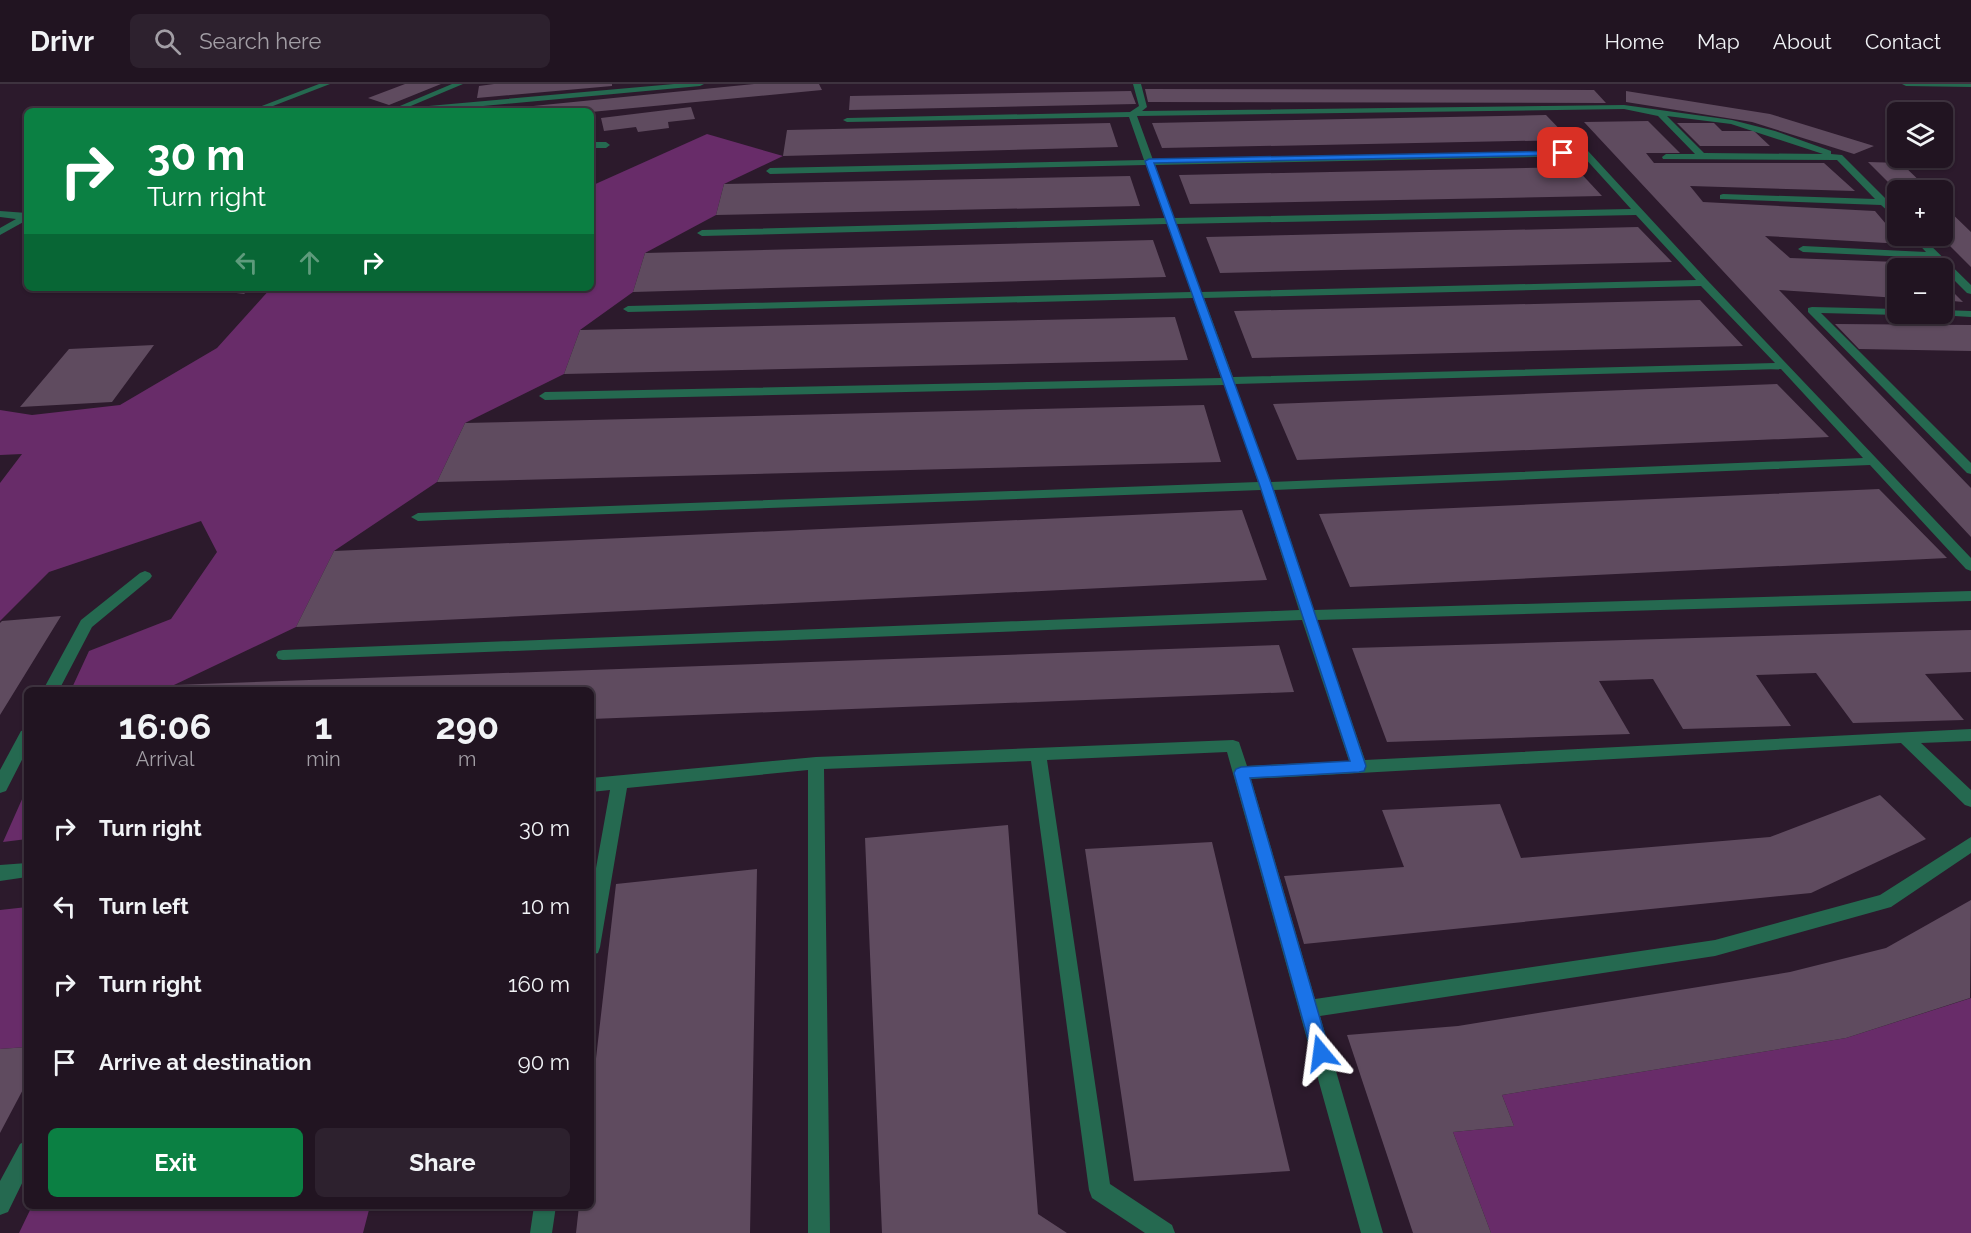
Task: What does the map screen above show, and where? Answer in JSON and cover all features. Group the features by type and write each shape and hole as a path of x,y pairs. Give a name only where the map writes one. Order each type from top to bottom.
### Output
{"lane":[{"path":"261,108 326,84"},
{"path":"399,108 459,84"},
{"path":"435,108 700,84"},
{"path":"1132,114 1143,107 1137,84"},
{"path":"1906,84 1971,85"},
{"path":"1624,107 1661,114 1702,156"},
{"path":"847,120 1624,107 1732,122 1772,133 1839,158 1887,206"},
{"path":"1132,114 1266,486 1359,766"},
{"path":"594,145 606,145"},
{"path":"770,171 1586,153 1704,283 1971,566"},
{"path":"1665,157 1839,158"},
{"path":"1723,197 1883,202"},
{"path":"702,234 1171,220 1639,212"},
{"path":"0,214 24,216"},
{"path":"0,232 24,217"},
{"path":"1927,246 1971,291"},
{"path":"1803,249 1936,255"},
{"path":"628,309 1704,283"},
{"path":"1887,312 1812,310 1971,470"},
{"path":"1953,313 1971,314"},
{"path":"545,396 1784,366"},
{"path":"418,517 1873,461"},
{"path":"53,687 86,624 145,576"},
{"path":"283,655 1308,615 1971,596"},
{"path":"1241,773 1971,735"},
{"path":"1905,737 1971,800"},
{"path":"0,786 24,741"},
{"path":"594,785 816,763 1233,746 1372,1233"},
{"path":"1038,754 1100,1190 1164,1233"},
{"path":"816,763 819,1233"},
{"path":"594,930 620,782"},
{"path":"1308,1008 1715,948 1885,901 1971,844"},
{"path":"0,873 24,870"},
{"path":"0,1204 24,1157"},
{"path":"541,1233 545,1209"}],"shaded area":[{"path":"707,134 783,156 724,184 716,215 645,253 633,292 580,330 564,374 465,423 437,482 334,551 296,627 173,687 72,687 89,651 171,619 217,552 201,521 49,572 0,621 0,483 22,454 0,455 0,410 32,415 120,405 217,348 268,291 594,291 594,185"},
{"path":"24,795 24,839 3,842"},
{"path":"24,907 24,1047 0,1049 0,910"},
{"path":"1971,998 1971,1233 1491,1233 1453,1132 1514,1126 1502,1095 1846,1038"},
{"path":"31,1209 369,1209 363,1233 19,1233"}],"building":[{"path":"405,84 441,84 389,105 368,98"},
{"path":"612,84 612,86 477,98 479,86"},
{"path":"754,84 819,84 822,90 594,112 594,108 514,108"},
{"path":"1145,89 1594,90 1606,103 1148,102"},
{"path":"1131,91 1136,104 849,110 850,96"},
{"path":"1626,91 1770,114 1874,146 1854,154 1752,122 1626,102"},
{"path":"691,107 695,119 668,122 669,128 638,132 636,127 604,131 601,118"},
{"path":"1546,115 1570,140 1162,148 1152,123"},
{"path":"1648,121 1680,153 1646,153 1654,163 1824,163 1855,191 1690,186 1703,202 1875,211 1887,225 1887,243 1765,236 1790,258 1887,262 1887,297 1779,290 1971,488 1971,537 1584,122"},
{"path":"1110,123 1118,147 783,156 787,130"},
{"path":"1677,123 1714,123 1722,131 1754,131 1770,146 1700,146"},
{"path":"1868,162 1887,163 1887,168 1906,168 1919,180 1887,180"},
{"path":"1575,167 1602,196 1190,204 1179,175"},
{"path":"1130,176 1140,206 716,215 724,184"},
{"path":"1953,215 1971,232 1971,267 1950,246 1953,246"},
{"path":"1638,227 1672,262 1220,273 1206,237"},
{"path":"1153,240 1166,277 633,292 645,253"},
{"path":"221,291 248,291 244,294"},
{"path":"1953,292 1963,302 1953,301"},
{"path":"1700,300 1743,346 1252,358 1234,311"},
{"path":"1175,317 1188,360 564,374 580,330"},
{"path":"1835,324 1971,325 1971,351 1859,349"},
{"path":"154,345 112,402 20,407 69,349"},
{"path":"1777,384 1829,437 1297,460 1273,404"},
{"path":"1204,405 1221,462 437,482 465,423"},
{"path":"1879,489 1947,558 1350,587 1319,514"},
{"path":"1242,510 1267,580 296,627 334,551"},
{"path":"61,616 0,715 0,623"},
{"path":"1971,630 1971,672 1925,674 1964,720 1853,723 1816,673 1756,675 1791,726 1683,729 1653,679 1599,681 1630,734 1387,742 1352,648"},
{"path":"1279,645 1294,692 594,719 594,687 173,687 174,685"},
{"path":"1880,795 1926,839 1811,893 1304,944 1284,876 1404,867 1382,810 1500,804 1521,858 1770,837"},
{"path":"1008,825 1038,1214 1067,1233 882,1233 865,838"},
{"path":"1212,842 1290,1171 1134,1181 1085,849"},
{"path":"757,869 750,1233 576,1233 579,1209 594,1209 594,1076 616,884"},
{"path":"1971,900 1970,998 1846,1038 1502,1095 1514,1126 1453,1132 1491,1233 1413,1233 1347,1035 1458,1026 1790,972 1886,948"},
{"path":"24,1047 24,1088 0,1133 0,1049"}],"route":[{"path":"1321,1053 1241,773 1359,766 1266,486 1149,161 1563,153"}]}
